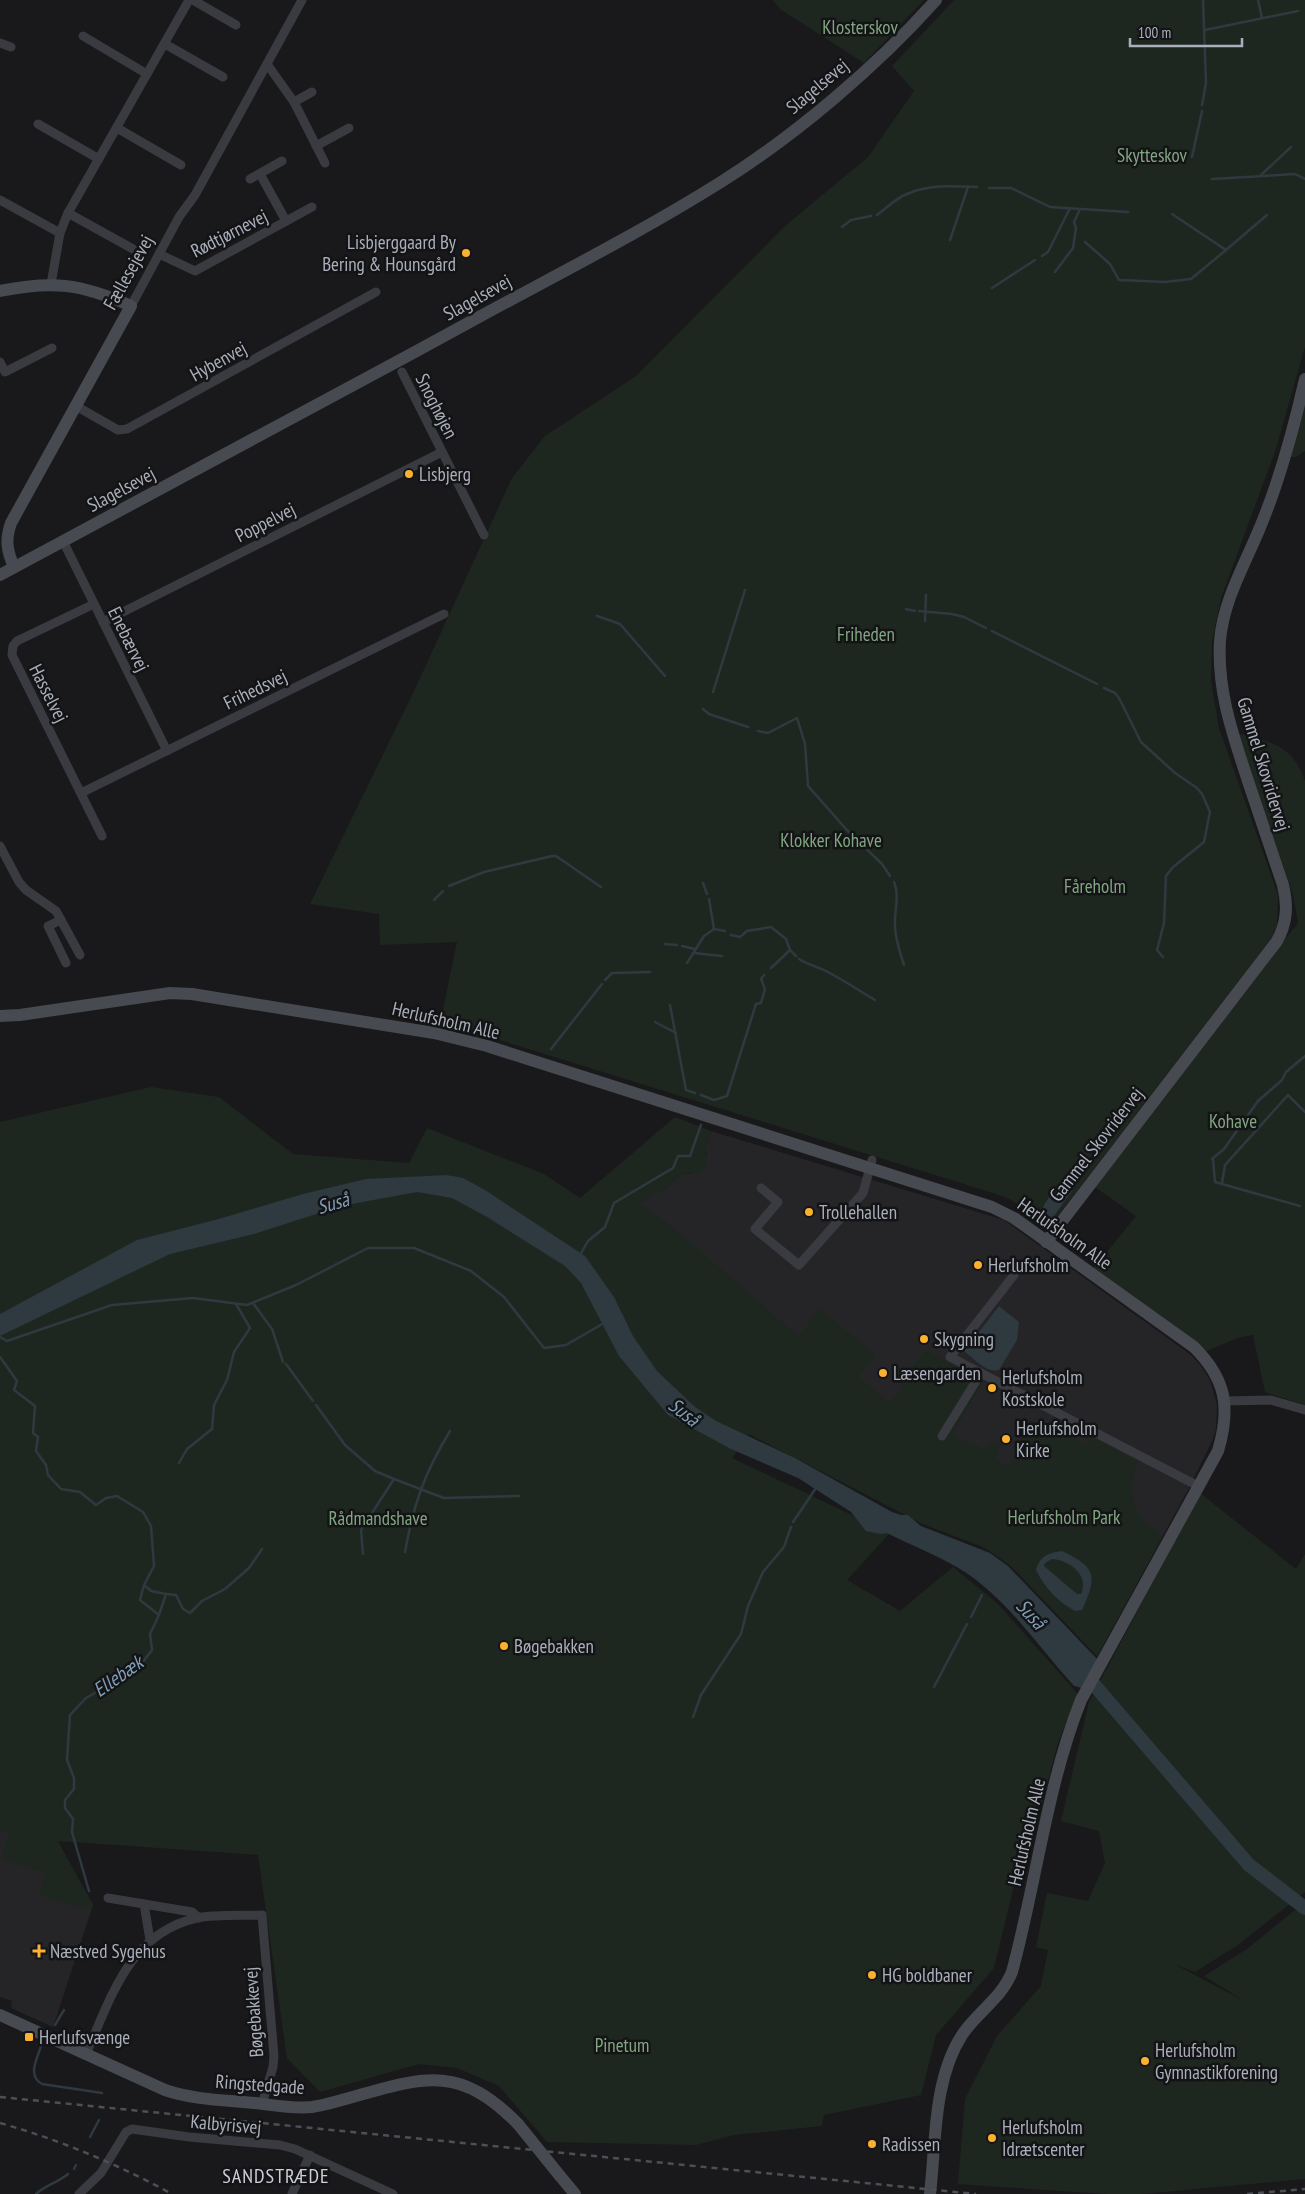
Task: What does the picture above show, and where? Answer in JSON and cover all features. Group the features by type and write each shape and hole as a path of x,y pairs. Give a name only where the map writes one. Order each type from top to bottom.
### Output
{"street":[{"path":"51,284 60,233 68,214 189,0"},
{"path":"193,0 236,25"},
{"name":"Fællesejevej","path":"14,567 8,553 7,542 11,523 302,0"},
{"name":"Slagelsevej","path":"0,574 63,542 447,334 657,220 724,181 840,94 936,0"},
{"path":"83,36 147,74"},
{"path":"0,43 12,47"},
{"path":"165,44 223,77"},
{"path":"267,64 294,102 325,163"},
{"path":"294,102 312,92"},
{"path":"38,124 99,159"},
{"path":"117,128 181,165"},
{"path":"316,146 349,128"},
{"name":"Rødtjørnevej","path":"250,179 282,161"},
{"name":"Rødtjørnevej","path":"260,174 286,221"},
{"path":"0,200 60,233"},
{"name":"Rødtjørnevej","path":"159,254 195,271 312,207"},
{"path":"68,214 133,249"},
{"path":"0,291 24,286 51,284 98,291 131,306"},
{"name":"Hybenvej","path":"76,406 118,430 127,430 376,292"},
{"path":"0,362 6,372 52,348"},
{"name":"Snoghøjen","path":"402,372 484,535"},
{"name":"Gammel Skovridervej","path":"1046,1242 1277,941 1286,922 1286,896 1283,885 1227,717 1221,671 1220,640 1228,603 1264,519 1281,470 1305,379"},
{"name":"Poppelvej","path":"103,622 442,452"},
{"name":"Enebærvej","path":"63,542 167,751"},
{"name":"Hasselvej","path":"94,604 17,641 13,646 12,655 102,836"},
{"name":"Frihedsvej","path":"81,793 444,614"},
{"path":"0,846 22,886 56,912 80,956"},
{"path":"61,920 48,926 66,963"},
{"name":"Herlufsholm Alle","path":"0,1016 20,1015 170,993 192,994 434,1033 487,1046 871,1164 992,1207 1014,1218 1194,1347 1214,1370 1225,1401 1226,1418 1218,1451 1200,1487 1081,1700 1072,1722 1012,1972 999,1995 964,2032 946,2066 940,2100 930,2194"},
{"path":"761,1188 778,1202 755,1229 798,1265 863,1193 871,1164"},
{"path":"1014,1275 950,1357 1200,1487"},
{"path":"942,1436 981,1373"},
{"path":"1225,1401 1271,1400 1305,1410"},
{"path":"108,1898 192,1912 199,1918"},
{"path":"144,1904 150,1940"},
{"name":"Bøgebakkevej","path":"199,1918 262,1915 274,2056 273,2067 262,2104"},
{"path":"86,2054 124,1971 136,1954 150,1940 173,1926 199,1918"},
{"name":"Ringstedgade","path":"0,2015 175,2093 189,2097 310,2107 408,2082 434,2079 458,2084 482,2093 497,2104 518,2124 575,2194"},
{"name":"Kalbyrisvej","path":"79,2194 101,2173 126,2132 132,2129 189,2137 280,2145 310,2155 381,2191 393,2194"},
{"path":"292,2194 310,2155"}],"shaded area":[{"name":"Herlufsholm Kostskole","path":"711,1131 1004,1220 1191,1355 1201,1366 1210,1380 1217,1405 1216,1429 1213,1439 1188,1490 1097,1656 1011,1566 983,1547 921,1523 749,1434 622,1214 668,1186 682,1174 692,1174 707,1154 705,1150"},
{"name":"Næstved Sygehus","path":"0,1831 57,1841 93,1905 53,2027 11,2008 12,2001 0,1997"}],"green space":[{"name":"Klosterskov","path":"773,0 924,0 864,63 780,9"},
{"name":"Friheden","path":"954,0 1305,0 1305,347 1275,452 1221,598 1212,642 1211,681 1219,728 1278,895 1277,926 1270,940 1050,1226 1040,1222 1010,1199 996,1194 497,1039 440,1024 457,942 380,945 379,914 310,904 415,689 512,478 545,436 636,376 785,226 868,157 914,91 892,66"},
{"path":"1305,402 1305,451 1296,457 1289,457"},
{"name":"Kohave","path":"1237,733 1279,746 1293,759 1305,781 1305,1405 1265,1392 1253,1335 1237,1338 1207,1351 1093,1269 1136,1216 1092,1185 1298,923 1293,894"},
{"name":"Rådmandshave","path":"151,1087 219,1097 293,1154 409,1163 427,1128 544,1174 580,1198 675,1117 711,1131 706,1147 707,1164 699,1173 682,1174 668,1186 639,1204 669,1224 798,1336 808,1325 818,1308 876,1355 858,1376 889,1403 903,1387 898,1382 926,1350 983,1382 952,1434 986,1450 990,1441 1001,1445 995,1460 1009,1466 1015,1452 1027,1456 1030,1446 1019,1442 1028,1420 1069,1435 1087,1445 1092,1436 1138,1462 1132,1485 1134,1504 1138,1513 1145,1521 1163,1536 1097,1656 1011,1566 983,1547 921,1523 749,1434 732,1458 890,1533 847,1580 900,1611 953,1567 997,1603 1078,1694 1058,1743 1042,1803 1031,1815 994,1968 936,2035 921,2095 824,2115 822,2126 734,2135 696,2145 547,2142 499,2086 457,2068 419,2064 320,2092 287,2058 258,1855 58,1841 93,1905 85,1909 40,1895 45,1872 1,1859 9,1833 0,1831 0,1122"},
{"path":"1200,1493 1296,1569 1305,1554 1305,1892 1238,1945 1195,1972 1174,1964 1246,2002 1204,1976 1247,1949 1305,1902 1305,2179 1142,2194 1107,2194 958,2184 965,2099 997,2036 1041,1986 1048,1950 1036,1947 1047,1893 1088,1901 1105,1863 1099,1831 1061,1821 1089,1702"}],"water":[{"path":"447,1175 463,1178 485,1190 585,1256 614,1297 633,1336 657,1371 695,1407 716,1421 795,1458 892,1512 908,1515 921,1526 990,1553 1008,1566 1098,1660 1082,1688 1074,1686 1006,1607 970,1576 948,1562 887,1533 881,1534 866,1531 851,1512 798,1478 731,1449 668,1415 619,1356 581,1283 565,1266 487,1217 452,1198 417,1192 341,1206 254,1234 170,1254 0,1336 0,1314 137,1240 215,1220 303,1194 366,1179"},
{"path":"1063,1185 1070,1185 1072,1191 1051,1220 1047,1222 1040,1218 1043,1208 1051,1195"},
{"path":"999,1306 1019,1322 1017,1340 999,1370 994,1370 980,1365 964,1351"},
{"path":"1062,1551 1082,1562 1091,1574 1090,1589 1082,1610 1075,1611 1057,1599 1036,1570 1042,1558","holes":["1052,1559 1071,1566 1080,1575 1083,1581 1081,1594 1077,1594 1044,1566 1045,1563"]}],"waterway":[{"path":"1202,105 1206,83 1203,0"},
{"path":"1258,0 1262,18"},
{"path":"1205,30 1298,11"},
{"path":"1192,157 1202,111"},
{"path":"1261,175 1291,147"},
{"path":"1212,179 1295,174 1305,179"},
{"path":"877,215 899,198 916,191 942,186 977,187"},
{"path":"950,240 968,187"},
{"path":"989,188 1011,188 1050,207 1128,212"},
{"path":"1042,256 1048,252 1070,208"},
{"path":"1055,272 1073,248 1076,228 1074,222 1080,209"},
{"path":"1172,214 1226,250 1267,215"},
{"path":"842,227 851,220 871,216"},
{"path":"1085,242 1110,264 1119,280 1165,282 1191,279 1226,250"},
{"path":"992,288 1035,260"},
{"path":"713,692 745,590"},
{"path":"925,621 926,595"},
{"path":"906,609 915,611"},
{"path":"919,611 964,617 986,628"},
{"path":"597,616 620,624 665,676"},
{"path":"992,631 1097,684"},
{"path":"1104,688 1115,693 1119,698 1141,742 1175,773 1197,788 1202,794 1210,812 1204,842 1172,868 1166,876 1164,923 1157,950 1163,957"},
{"path":"703,709 709,714 748,727"},
{"path":"758,731 768,733 797,718 805,744 808,786 846,829 882,864 890,876"},
{"path":"449,886 484,872 556,856 601,887"},
{"path":"894,882 897,898 895,931 904,965"},
{"path":"703,883 707,894"},
{"path":"434,900 443,891"},
{"path":"709,899 714,929"},
{"path":"731,935 740,937 747,931 771,927 786,939 790,950 771,968"},
{"path":"687,963 704,936 714,929 725,931"},
{"path":"665,944 677,945"},
{"path":"682,946 695,949"},
{"path":"790,950 796,956"},
{"path":"694,953 722,956"},
{"path":"799,959 831,973 875,1000"},
{"path":"605,980 612,973 650,972"},
{"path":"701,1095 714,1100 727,1096 756,1004 761,1003 765,989 761,979 764,975"},
{"path":"551,1049 602,984"},
{"path":"670,1005 686,1090 695,1093"},
{"path":"655,1022 676,1033"},
{"path":"1212,1159 1224,1149 1258,1101 1282,1080 1286,1072 1305,1056"},
{"path":"1222,1183 1225,1165 1288,1095 1305,1112"},
{"path":"580,1255 588,1241 605,1227 614,1203 673,1168 678,1156 690,1156 701,1125"},
{"path":"1213,1159 1215,1182 1300,1206"},
{"path":"0,1337 7,1341 112,1305 193,1298 247,1305 296,1285 368,1248 414,1248 471,1271 504,1297 544,1348 566,1345 604,1323"},
{"path":"253,1303 272,1329 283,1362"},
{"path":"179,1463 187,1449 212,1429 214,1405 227,1380 234,1352 250,1328 236,1304"},
{"name":"Ellebæk","path":"0,1357 17,1381 14,1390 35,1406 33,1433 38,1437 36,1451 46,1465 48,1475 61,1489 80,1492 96,1505 106,1498 117,1496 143,1512 151,1526 154,1566 144,1585 151,1591 166,1594 150,1634 152,1650 142,1663 117,1671 107,1686 86,1698 70,1715 67,1760 74,1778 74,1789 65,1800 65,1808 73,1819 72,1832 89,1891"},
{"path":"286,1364 313,1401"},
{"path":"316,1405 345,1445 375,1471 444,1498 519,1496"},
{"path":"405,1552 412,1518 421,1489 433,1461 450,1431"},
{"path":"363,1554 361,1530 394,1479"},
{"path":"793,1522 816,1488"},
{"path":"693,1717 701,1695 741,1634 748,1606 763,1572 784,1547 791,1527"},
{"path":"166,1594 176,1595 183,1609 190,1613 202,1601 225,1589 249,1568 262,1549"},
{"path":"144,1585 140,1600 159,1615"},
{"path":"971,1617 982,1595"},
{"path":"934,1687 967,1624"},
{"name":"Suså","path":"1084,1673 1249,1865 1305,1908"},
{"name":"Ellebæk","path":"55,2025 64,2010"},
{"name":"Ellebæk","path":"41,2046 34,2067 37,2081 42,2084 102,2093"},
{"name":"Ellebæk","path":"90,2137 99,2120"},
{"name":"Ellebæk","path":"74,2169 76,2165"},
{"name":"Ellebæk","path":"36,2194 68,2174"}],"railway":[{"path":"0,2097 976,2194"},
{"path":"0,2123 88,2154 172,2194"},
{"path":"1247,2194 1305,2189"}],"place":[{"name":"Lisbjerggaard By Bering & Hounsgård","path":"466,253"},
{"name":"Lisbjerg","path":"409,474"},
{"name":"Trollehallen","path":"809,1212"},
{"name":"Herlufsholm","path":"978,1265"},
{"name":"Skygning","path":"924,1339"},
{"name":"Læsengarden","path":"883,1373"},
{"name":"Herlufsholm Kostskole","path":"992,1388"},
{"name":"Herlufsholm Kirke","path":"1006,1439"},
{"name":"Bøgebakken","path":"504,1646"},
{"name":"Næstved Sygehus","path":"39,1951"},
{"name":"HG boldbaner","path":"872,1975"},
{"name":"Herlufsvænge","path":"29,2037"},
{"name":"Herlufsholm Gymnastikforening","path":"1145,2061"},
{"name":"Herlufsholm Idrætscenter","path":"992,2138"},
{"name":"Radissen","path":"872,2144"}],"district":[{"name":"SANDSTRÆDE","path":"276,2176"}],"park label":[{"name":"Skytteskov","path":"1152,155"},
{"name":"Klokker Kohave","path":"831,840"},
{"name":"Fåreholm","path":"1095,886"},
{"name":"Herlufsholm Park","path":"1064,1517"},
{"name":"Pinetum","path":"622,2045"}]}
